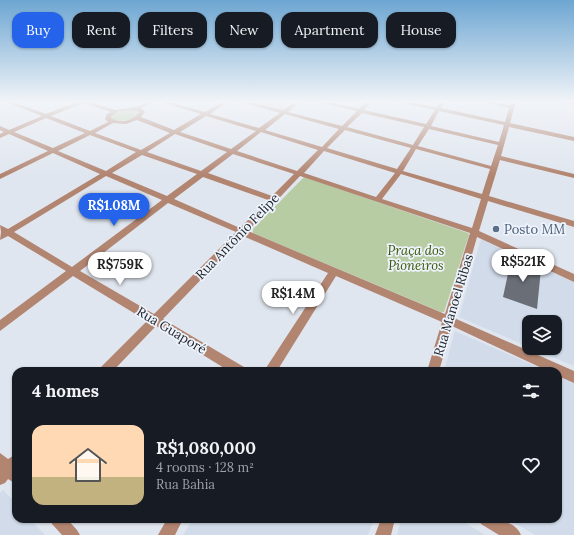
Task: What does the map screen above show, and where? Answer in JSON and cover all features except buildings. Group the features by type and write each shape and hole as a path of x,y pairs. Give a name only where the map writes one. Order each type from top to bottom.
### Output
{"street":[{"path":"0,136 23,126"},
{"path":"76,126 141,152 273,199"},
{"path":"0,177 104,126"},
{"path":"158,126 475,232 574,278"},
{"path":"2,233 184,126"},
{"path":"246,126 574,224"},
{"path":"0,326 265,126"},
{"path":"336,126 494,168"},
{"path":"378,199 399,172 427,126 500,144"},
{"name":"Rua Manoel Ribas","path":"434,367 505,126"},
{"path":"515,126 574,139"},
{"path":"0,128 245,232 552,367"},
{"name":"Rua Antônio Felipe","path":"109,367 245,232 344,128"},
{"path":"497,156 574,176"},
{"name":"Rua Antônio Felipe","path":"245,232 273,199 301,174"},
{"name":"Rua Guaporé","path":"2,233 73,271 233,367"},
{"path":"273,367 334,271"},
{"path":"562,372 574,377"},
{"path":"61,523 72,535"},
{"path":"166,535 174,523"},
{"path":"383,535 387,523"},
{"path":"493,523 513,535"}],"shaded area":[{"path":"481,239 574,282 574,366 548,355 562,355 562,315 522,315 522,344 459,317"},
{"path":"455,331 538,367 445,367"},
{"path":"562,378 574,383 574,535 535,535 515,523 562,523"},
{"path":"3,490 12,499 12,523 34,523 45,535 0,535 0,493"},
{"path":"190,523 372,523 368,535 183,535"},
{"path":"400,523 466,523 485,535 397,535"}],"green space":[{"name":"Praça dos Pioneiros","path":"304,177 468,233 469,235 444,312 253,233 253,229"}],"place":[{"name":"Posto MM","path":"496,229"}]}
